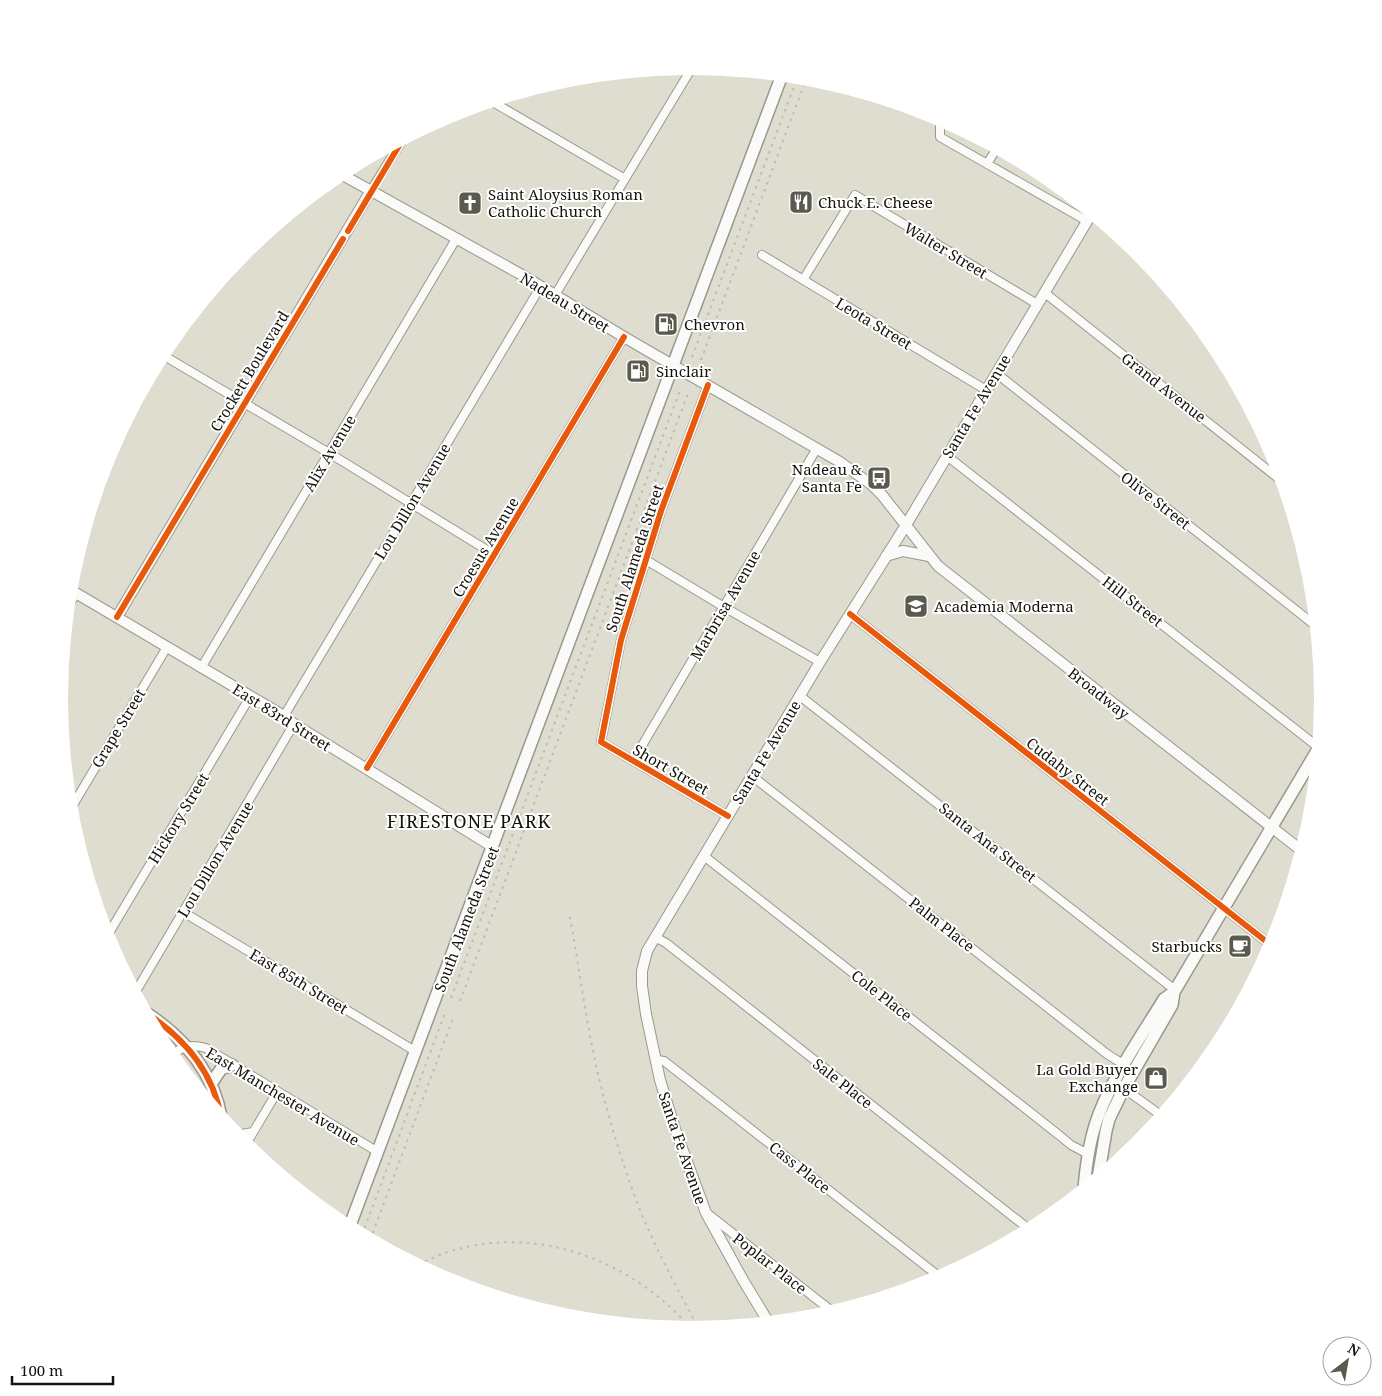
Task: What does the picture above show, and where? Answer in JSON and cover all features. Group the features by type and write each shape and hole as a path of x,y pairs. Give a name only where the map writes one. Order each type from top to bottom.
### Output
{"main road":[{"name":"South Alameda Street","path":"352,1220 780,81"},
{"name":"Nadeau Street","path":"348,178 540,286 840,462 872,485 906,525"},
{"name":"Crockett Boulevard","path":"117,617 370,192"},
{"name":"Santa Fe Avenue","path":"765,1317 706,1213 675,1129 660,1080 646,1014 642,971 647,951 820,662 906,525 1089,218"},
{"name":"Broadway","path":"906,525 929,556 945,572 1296,847"},
{"path":"886,556 904,551 929,556"},
{"name":"East 83rd Street","path":"76,594 284,716 493,847"},
{"path":"1085,1181 1088,1154 1099,1115 1120,1085 1164,999 1175,991 1311,760"},
{"path":"157,1020 187,1046 211,1084 217,1103"},
{"path":"211,1084 221,1069 232,1064"},
{"path":"1100,1169 1106,1131 1120,1085"}],"street":[{"path":"555,295 688,74"},
{"path":"499,105 625,179"},
{"path":"940,127 940,137 987,164 1081,212"},
{"name":"Crockett Boulevard","path":"370,192 397,148"},
{"path":"987,164 994,153"},
{"name":"Walter Street","path":"803,280 855,195 1038,304"},
{"name":"Alix Avenue","path":"201,668 456,239"},
{"name":"Leota Street","path":"762,255 986,390"},
{"name":"Lou Dillon Avenue","path":"284,716 540,286"},
{"name":"Grand Avenue","path":"1045,293 1272,473"},
{"name":"Croesus Avenue","path":"367,768 624,337"},
{"path":"169,359 329,453 495,555"},
{"name":"Olive Street","path":"996,373 1309,621"},
{"name":"South Alameda Street","path":"601,742 621,640 661,511 708,385"},
{"name":"Marbrisa Avenue","path":"633,761 817,448"},
{"name":"Hill Street","path":"947,456 1313,744"},
{"path":"646,560 820,662"},
{"name":"Cudahy Street","path":"850,614 1265,941"},
{"name":"Grape Street","path":"76,800 166,647"},
{"name":"Santa Ana Street","path":"800,696 1175,991"},
{"name":"Hickory Street","path":"112,928 250,697"},
{"name":"Lou Dillon Avenue","path":"139,987 294,724"},
{"name":"Short Street","path":"601,742 728,816"},
{"name":"Palm Place","path":"752,776 1107,1054 1129,1068"},
{"name":"Cole Place","path":"704,856 1059,1135 1088,1154"},
{"name":"East 85th Street","path":"183,912 416,1050"},
{"name":"Sale Place","path":"656,937 1023,1225"},
{"name":"East Manchester Avenue","path":"187,1046 195,1045 206,1048 378,1152"},
{"path":"178,1051 187,1046"},
{"name":"Cass Place","path":"656,1060 664,1061 934,1272"},
{"path":"1120,1085 1157,1112"},
{"path":"249,1138 277,1092"},
{"path":"245,1134 253,1132"},
{"name":"Poplar Place","path":"706,1213 826,1307"}],"railway":[{"path":"692,357 795,83"},
{"path":"701,360 804,85"},
{"path":"451,998 681,388"},
{"path":"460,1001 689,391"},
{"path":"570,917 593,1051 616,1141 644,1220 695,1321"},
{"path":"364,1229 445,1013"},
{"path":"372,1234 454,1016"},
{"path":"426,1262 454,1250 491,1243 528,1243 566,1250 601,1262 635,1280 665,1303 683,1321"}],"cycle path":[{"path":"348,231 397,148"},
{"path":"117,617 343,239"},
{"path":"367,768 624,337"},
{"path":"708,385 661,511 621,640 601,742 728,816"},
{"path":"850,614 1265,941"},
{"path":"159,1022 172,1032 194,1057 211,1085 218,1104"}],"place":[{"name":"Chuck E. Cheese","path":"801,202"},
{"name":"Saint Aloysius Roman Catholic Church","path":"470,203"},
{"name":"Chevron","path":"666,324"},
{"name":"Sinclair","path":"638,371"},
{"name":"Nadeau & Santa Fe","path":"879,478"},
{"name":"Academia Moderna","path":"916,606"},
{"name":"Starbucks","path":"1240,946"},
{"name":"La Gold Buyer Exchange","path":"1156,1078"}],"district":[{"name":"FIRESTONE PARK","path":"469,821"}]}
